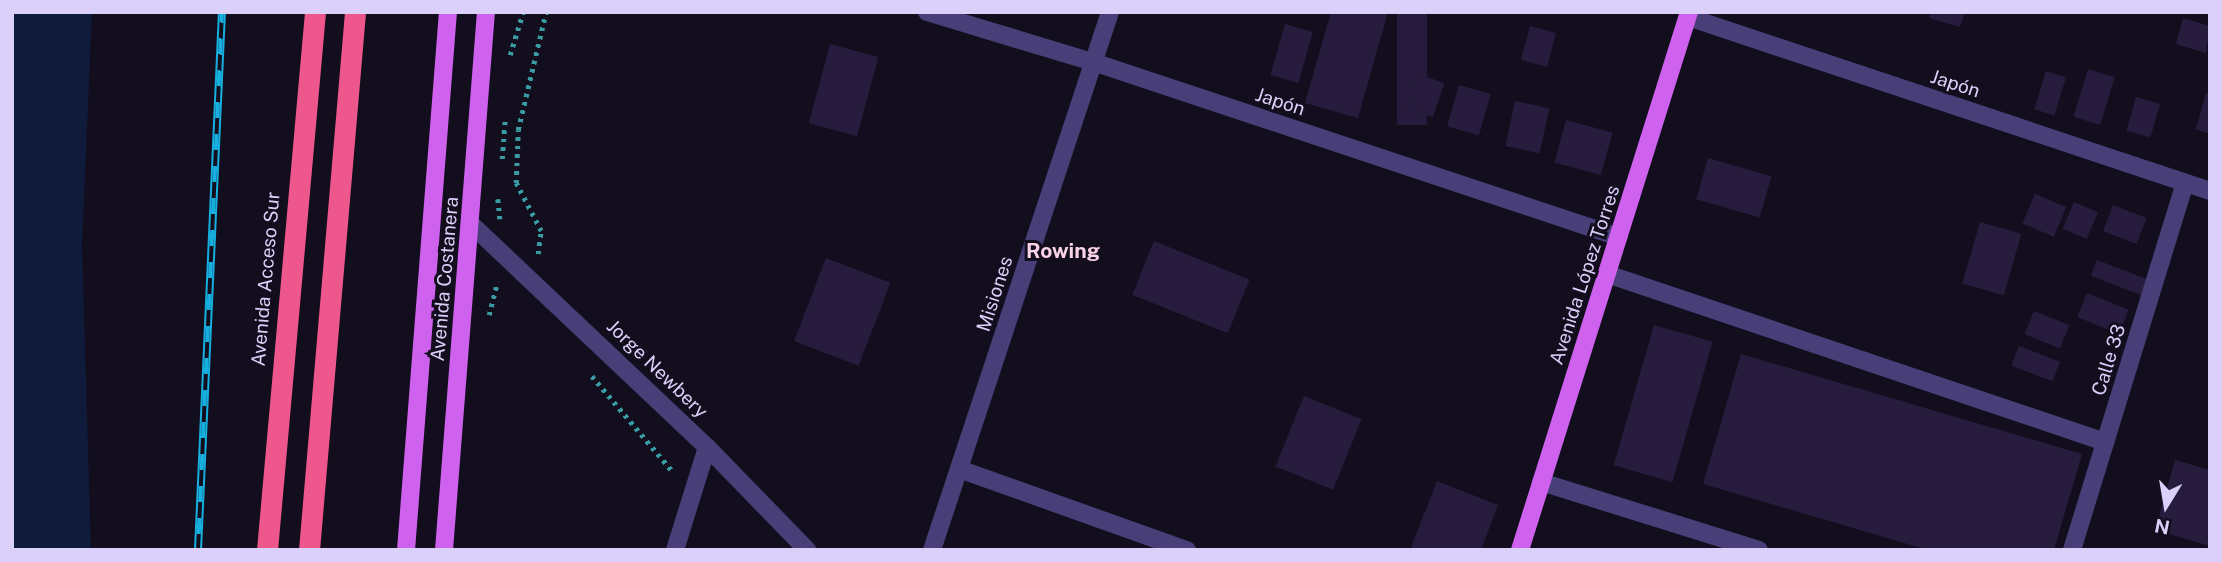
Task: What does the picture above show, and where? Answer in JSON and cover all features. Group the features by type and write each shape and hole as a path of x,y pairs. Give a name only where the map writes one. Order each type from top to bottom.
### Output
{"highway":[{"name":"Avenida Acceso Sur","path":"267,550 315,12"},
{"path":"309,550 355,12"}],"main road":[{"name":"Avenida Costanera","path":"406,550 448,12"},
{"name":"Avenida Costanera","path":"443,550 486,12"},
{"name":"Avenida López Torres","path":"1520,550 1689,15"}],"street":[{"name":"Japón","path":"927,12 1093,62 1619,237"},
{"name":"Misiones","path":"932,550 1110,12"},
{"name":"Japón","path":"1689,15 2210,191"},
{"name":"Calle 33","path":"2073,549 2185,183"},
{"name":"Jorge Newbery","path":"471,223 707,447 807,550"},
{"path":"1607,274 2105,442"},
{"path":"675,550 707,447"},
{"path":"959,469 1187,550"},
{"path":"1541,482 1759,550"}],"water":[{"path":"12,12 92,12 82,245 91,550 12,550"}],"building":[{"path":"1331,12 1388,12 1358,118 1305,103"},
{"path":"1397,12 1427,12 1427,125 1397,125"},
{"path":"1931,12 1965,12 1960,27 1929,18"},
{"path":"2183,18 2210,26 2206,53 2176,44"},
{"path":"1285,24 1313,32 1298,83 1270,75"},
{"path":"1530,26 1556,33 1547,67 1521,60"},
{"path":"830,44 878,57 857,136 809,123"},
{"path":"2088,69 2115,77 2100,125 2073,117"},
{"path":"2046,71 2066,77 2054,115 2034,109"},
{"path":"1418,74 1444,83 1433,117 1406,108"},
{"path":"1459,85 1491,94 1479,135 1447,126"},
{"path":"2206,93 2210,94 2210,134 2196,129"},
{"path":"2136,97 2160,104 2150,138 2126,131"},
{"path":"1515,101 1549,108 1540,153 1505,146"},
{"path":"1566,120 1612,132 1601,175 1555,163"},
{"path":"1708,158 1771,176 1760,218 1696,199"},
{"path":"2035,194 2066,207 2054,237 2022,223"},
{"path":"2074,202 2098,212 2087,239 2063,229"},
{"path":"2113,205 2147,218 2137,244 2103,231"},
{"path":"1980,222 2021,234 2004,295 1962,284"},
{"path":"1154,241 1249,280 1228,333 1132,295"},
{"path":"826,258 890,283 859,366 794,341"},
{"path":"2097,260 2151,281 2145,297 2091,276"},
{"path":"2087,293 2129,310 2119,334 2077,317"},
{"path":"2034,311 2069,325 2060,348 2025,334"},
{"path":"1654,325 1713,342 1672,482 1614,465"},
{"path":"2019,346 2060,362 2053,381 2011,366"},
{"path":"1741,354 2082,454 2054,550 1928,550 1703,484"},
{"path":"1304,396 1361,419 1333,490 1276,466"},
{"path":"2175,460 2210,470 2210,546 2155,530"},
{"path":"1437,481 1498,505 1481,550 1410,550"}],"railway":[{"path":"198,550 222,12"}],"district":[{"name":"Rowing","path":"1063,251"}]}
